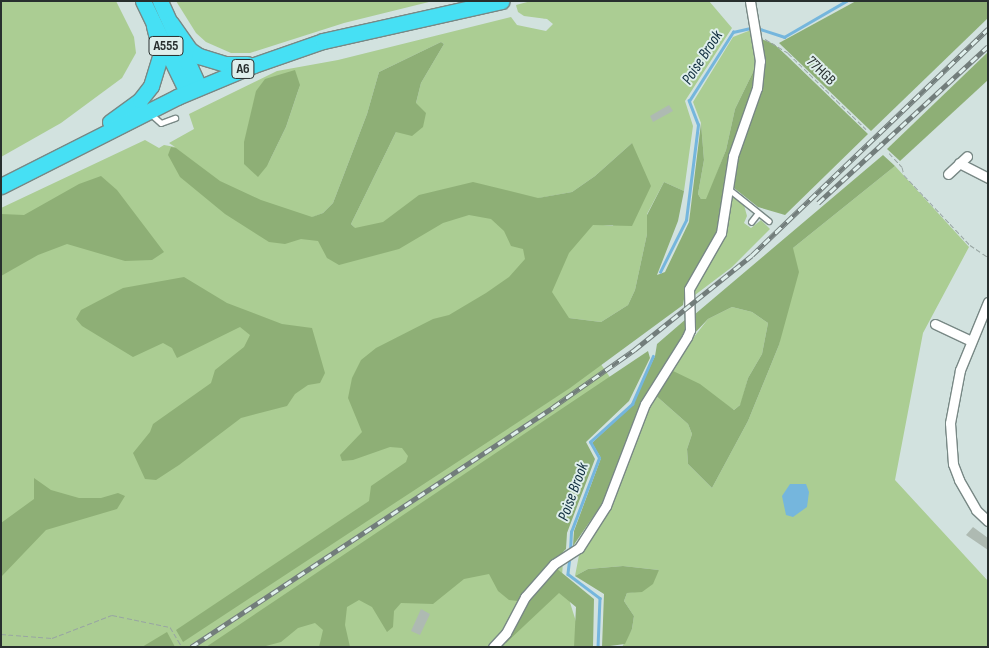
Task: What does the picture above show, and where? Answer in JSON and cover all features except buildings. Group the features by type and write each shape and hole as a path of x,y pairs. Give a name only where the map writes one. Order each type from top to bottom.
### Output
{"highway":[{"name":"A555","path":"143,1 154,25 193,89"},
{"name":"A555","path":"160,1 171,23 193,89"},
{"name":"A6","path":"1,186 149,110 193,89 254,64 332,38 502,1"},
{"path":"171,23 190,50 199,56 225,64 254,64"},
{"path":"77,146 140,100 151,86 160,54 154,25"}],"street":[{"path":"493,647 506,633 525,597 549,569 575,552 606,506 653,389 687,337 690,317 689,289 721,233 733,156 757,88 760,61 750,1"},
{"path":"948,174 967,156"},
{"path":"959,163 988,178"},
{"path":"988,302 970,340 954,396 951,445 958,480 976,510 988,521"},
{"path":"935,324 970,340"}],"lane":[{"path":"149,110 160,123 176,118"},
{"path":"729,189 769,221"},
{"path":"751,222 758,213"}],"path":[{"name":"77HGB","path":"755,34 774,42 788,53 866,129"},
{"path":"889,153 902,167 904,175 970,246 988,257"},
{"path":"1,634 52,638 112,615 170,627 182,647"}],"green space":[{"path":"1,1 116,1 134,37 136,53 122,78 61,123 1,157"},
{"path":"176,1 433,1 344,23 250,53 231,53 206,42 196,33"},
{"path":"531,1 709,1 732,28 685,101 693,126 684,191 664,182 647,214 647,234 635,290 628,305 601,322 569,318 625,399 581,440 565,528 562,577 584,647 1,647 1,208 145,140 159,148 164,145 175,147 169,143 194,129 189,114 277,71 338,60 511,17 517,25 546,31 553,24 547,19 524,16 518,12 516,5","holes":["441,42 444,44 421,83 416,103 396,132 351,224 354,227 313,217 323,213 333,203 367,114 379,72","300,85 286,127 267,166","632,143 613,226 593,224 539,198 572,192 595,176"]},
{"path":"856,1 988,1 988,18 871,131 779,43"},
{"path":"751,30 756,66 735,109 726,150 707,199 701,199 698,194 704,160 701,123 693,102 733,37"},
{"path":"759,38 774,44 868,134 785,215 758,207 734,188 737,157 764,76 765,54"},
{"path":"441,42 444,44 421,83 416,103 426,113 423,127 412,136 396,132 351,224 355,228 383,222 419,195 473,182 538,198 572,192 595,176 632,143 651,186 632,226 593,225 569,253 552,292 569,318 601,322 628,305 635,290 647,234 647,215 664,182 684,191 678,221 657,275 665,272 689,222 701,123 704,160 698,194 701,199 706,199 726,150 735,109 756,66 752,89 729,156 717,235 686,287 683,305 570,388 183,642 176,630 369,501 371,486 406,462 408,456 402,448 390,447 353,460 342,461 340,455 362,432 348,398 352,378 361,360 376,348 433,319 449,315 486,293 509,277 525,259 523,249 511,246 504,231 491,219 469,215 443,223 399,249 339,265 327,258 318,241 301,239 285,244 269,242 225,214 180,177 168,155 171,147 176,148 220,181 261,200 312,217 323,213 333,203 367,114 379,72"},
{"path":"988,52 988,80 900,161 887,149"},
{"path":"295,70 300,85 286,127 267,166 258,177 244,164 244,142 256,91 265,79"},
{"path":"883,155 895,166 793,248 799,272 779,345 748,421 712,488 688,464 687,449 692,434 688,424 654,394 669,369 700,384 734,410 740,405 748,378 762,354 768,323 752,312 732,307 708,319 691,337 694,315"},
{"path":"895,166 969,247 923,333 895,480 988,581 988,647 622,647 632,629 634,616 624,601 627,593 642,591 659,570 623,566 588,569 575,576 579,555 610,507 654,394 688,424 692,434 687,449 688,464 712,488 748,421 779,345 793,248"},
{"path":"101,176 117,190 164,252 152,260 125,261 67,244 38,255 1,276 1,214 24,215 79,184"},
{"path":"733,195 744,205 747,216 744,223 751,228 761,220 770,229 732,267 691,298 690,291 718,247"},
{"path":"184,277 227,303 282,324 312,328 325,373 320,383 308,385 295,394 287,406 241,418 156,480 145,479 133,453 150,432 153,424 211,383 215,370 244,347 250,335 240,327 177,358 172,348 163,343 133,357 82,326 76,319 81,310 123,288"},
{"path":"732,307 752,312 768,323 762,354 748,378 741,404 734,410 669,369 708,319"},
{"path":"686,319 685,335 648,391 602,504 573,546 574,531 601,458 592,443 632,405 655,356 657,344"},
{"path":"648,351 650,358 629,401 586,442 595,459 567,533 566,549 540,574 518,601 509,600 498,591 489,574 464,579 433,604 401,603 394,611 393,627 387,632 372,607 359,600 347,607 345,625 350,647 319,647 323,630 315,623 298,628 281,642 262,647 206,647"},
{"path":"34,478 51,490 79,498 101,498 118,493 125,496 117,509 46,530 1,577 1,523 34,499"},
{"path":"623,566 659,570 653,584 642,592 627,593 624,601 634,616 632,629 625,644 602,647 604,594 575,576 588,569"},
{"path":"556,568 594,599 593,647 574,647 576,607 559,593 506,643 503,641 524,604"},
{"path":"167,632 175,647 142,647"}],"water":[{"path":"790,484 806,484 809,492 807,507 793,517 786,515 782,496"}],"waterway":[{"name":"Poise Brook","path":"660,272 686,220 698,125 689,101 733,32 754,27 784,37 846,1"},
{"name":"Poise Brook","path":"570,551 571,532 599,458 590,442 632,404 653,356"},
{"name":"Poise Brook","path":"570,557 568,574 600,598 598,647"}],"railway":[{"path":"191,647 553,407 634,350 752,255 988,29"},
{"path":"818,203 988,46"}]}
